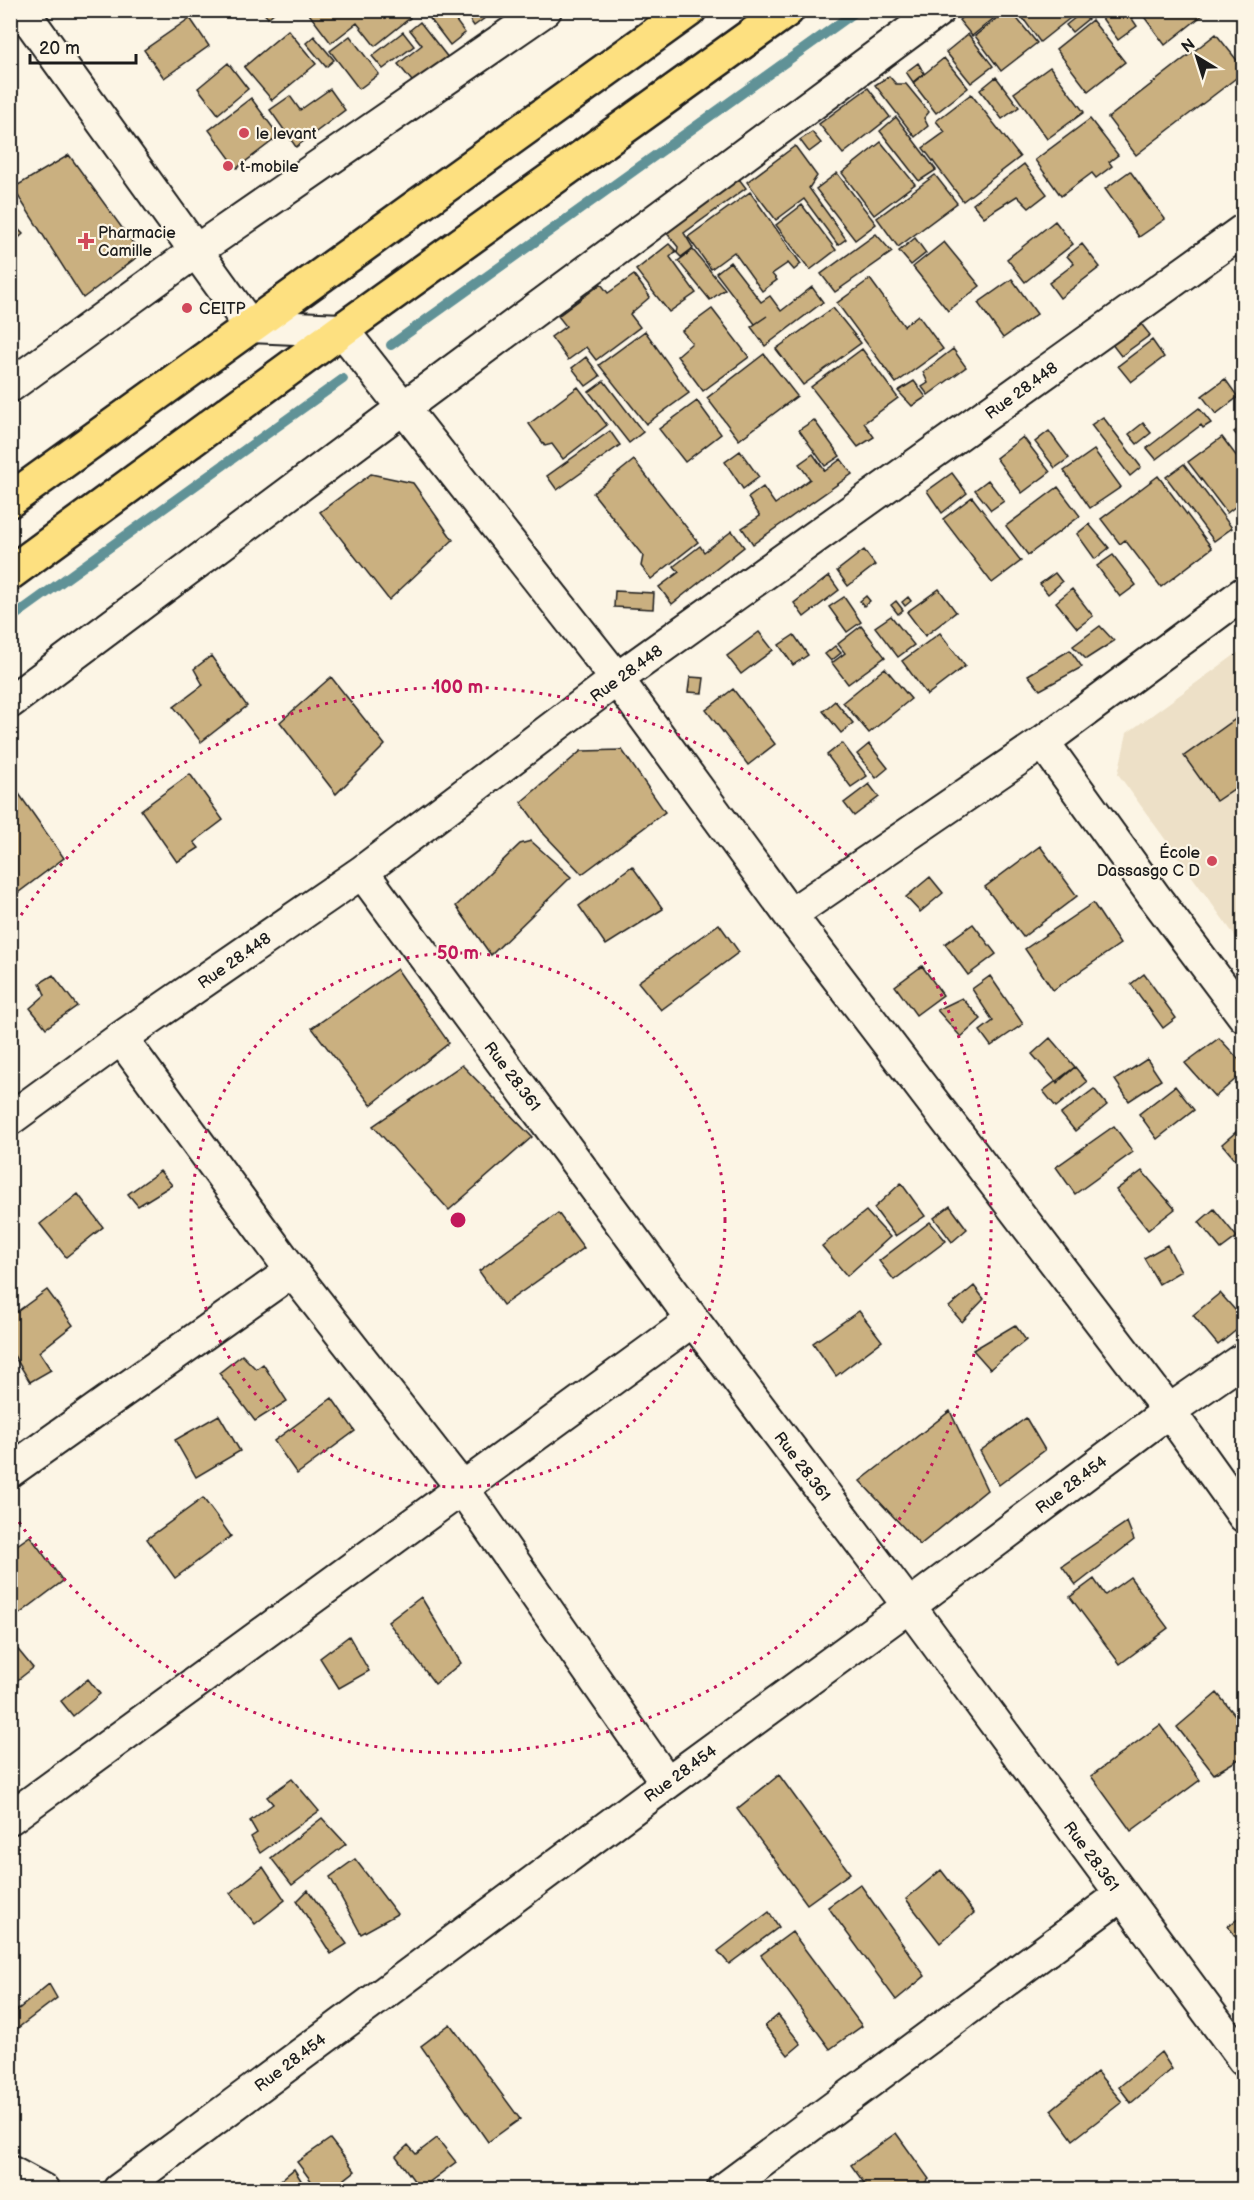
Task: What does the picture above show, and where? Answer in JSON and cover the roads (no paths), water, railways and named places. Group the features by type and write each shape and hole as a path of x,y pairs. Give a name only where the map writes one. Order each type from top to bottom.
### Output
{"main road":[{"path":"10,500 689,10"},
{"path":"10,573 342,330 787,10"}],"street":[{"path":"22,10 250,326 342,330 617,680 790,915 1169,1411 1244,1516"},
{"path":"10,386 196,251 545,10"},
{"path":"10,702 939,10"},
{"name":"Rue 28.448","path":"10,1119 121,1038 362,872 617,680 1244,230"},
{"path":"790,915 1043,742 1244,593"},
{"path":"1043,742 1244,1017"},
{"name":"Rue 28.361","path":"362,872 1244,2060"},
{"path":"121,1038 292,1271 462,1488 667,1783"},
{"path":"10,1471 292,1271"},
{"path":"10,1818 693,1320"},
{"name":"Rue 28.454","path":"119,2190 1169,1411 1244,1359"},
{"path":"723,2190 1121,1895"},
{"path":"10,2172 43,2190"}],"waterway":[{"path":"391,345 858,10"},
{"path":"10,619 343,379"}],"place":[{"name":"le levant","path":"244,133"},
{"name":"t-mobile","path":"228,166"},
{"name":"Pharmacie Camille","path":"86,241"},
{"name":"CEITP","path":"187,308"},
{"name":"École Dassasgo C D","path":"1212,861"}]}
